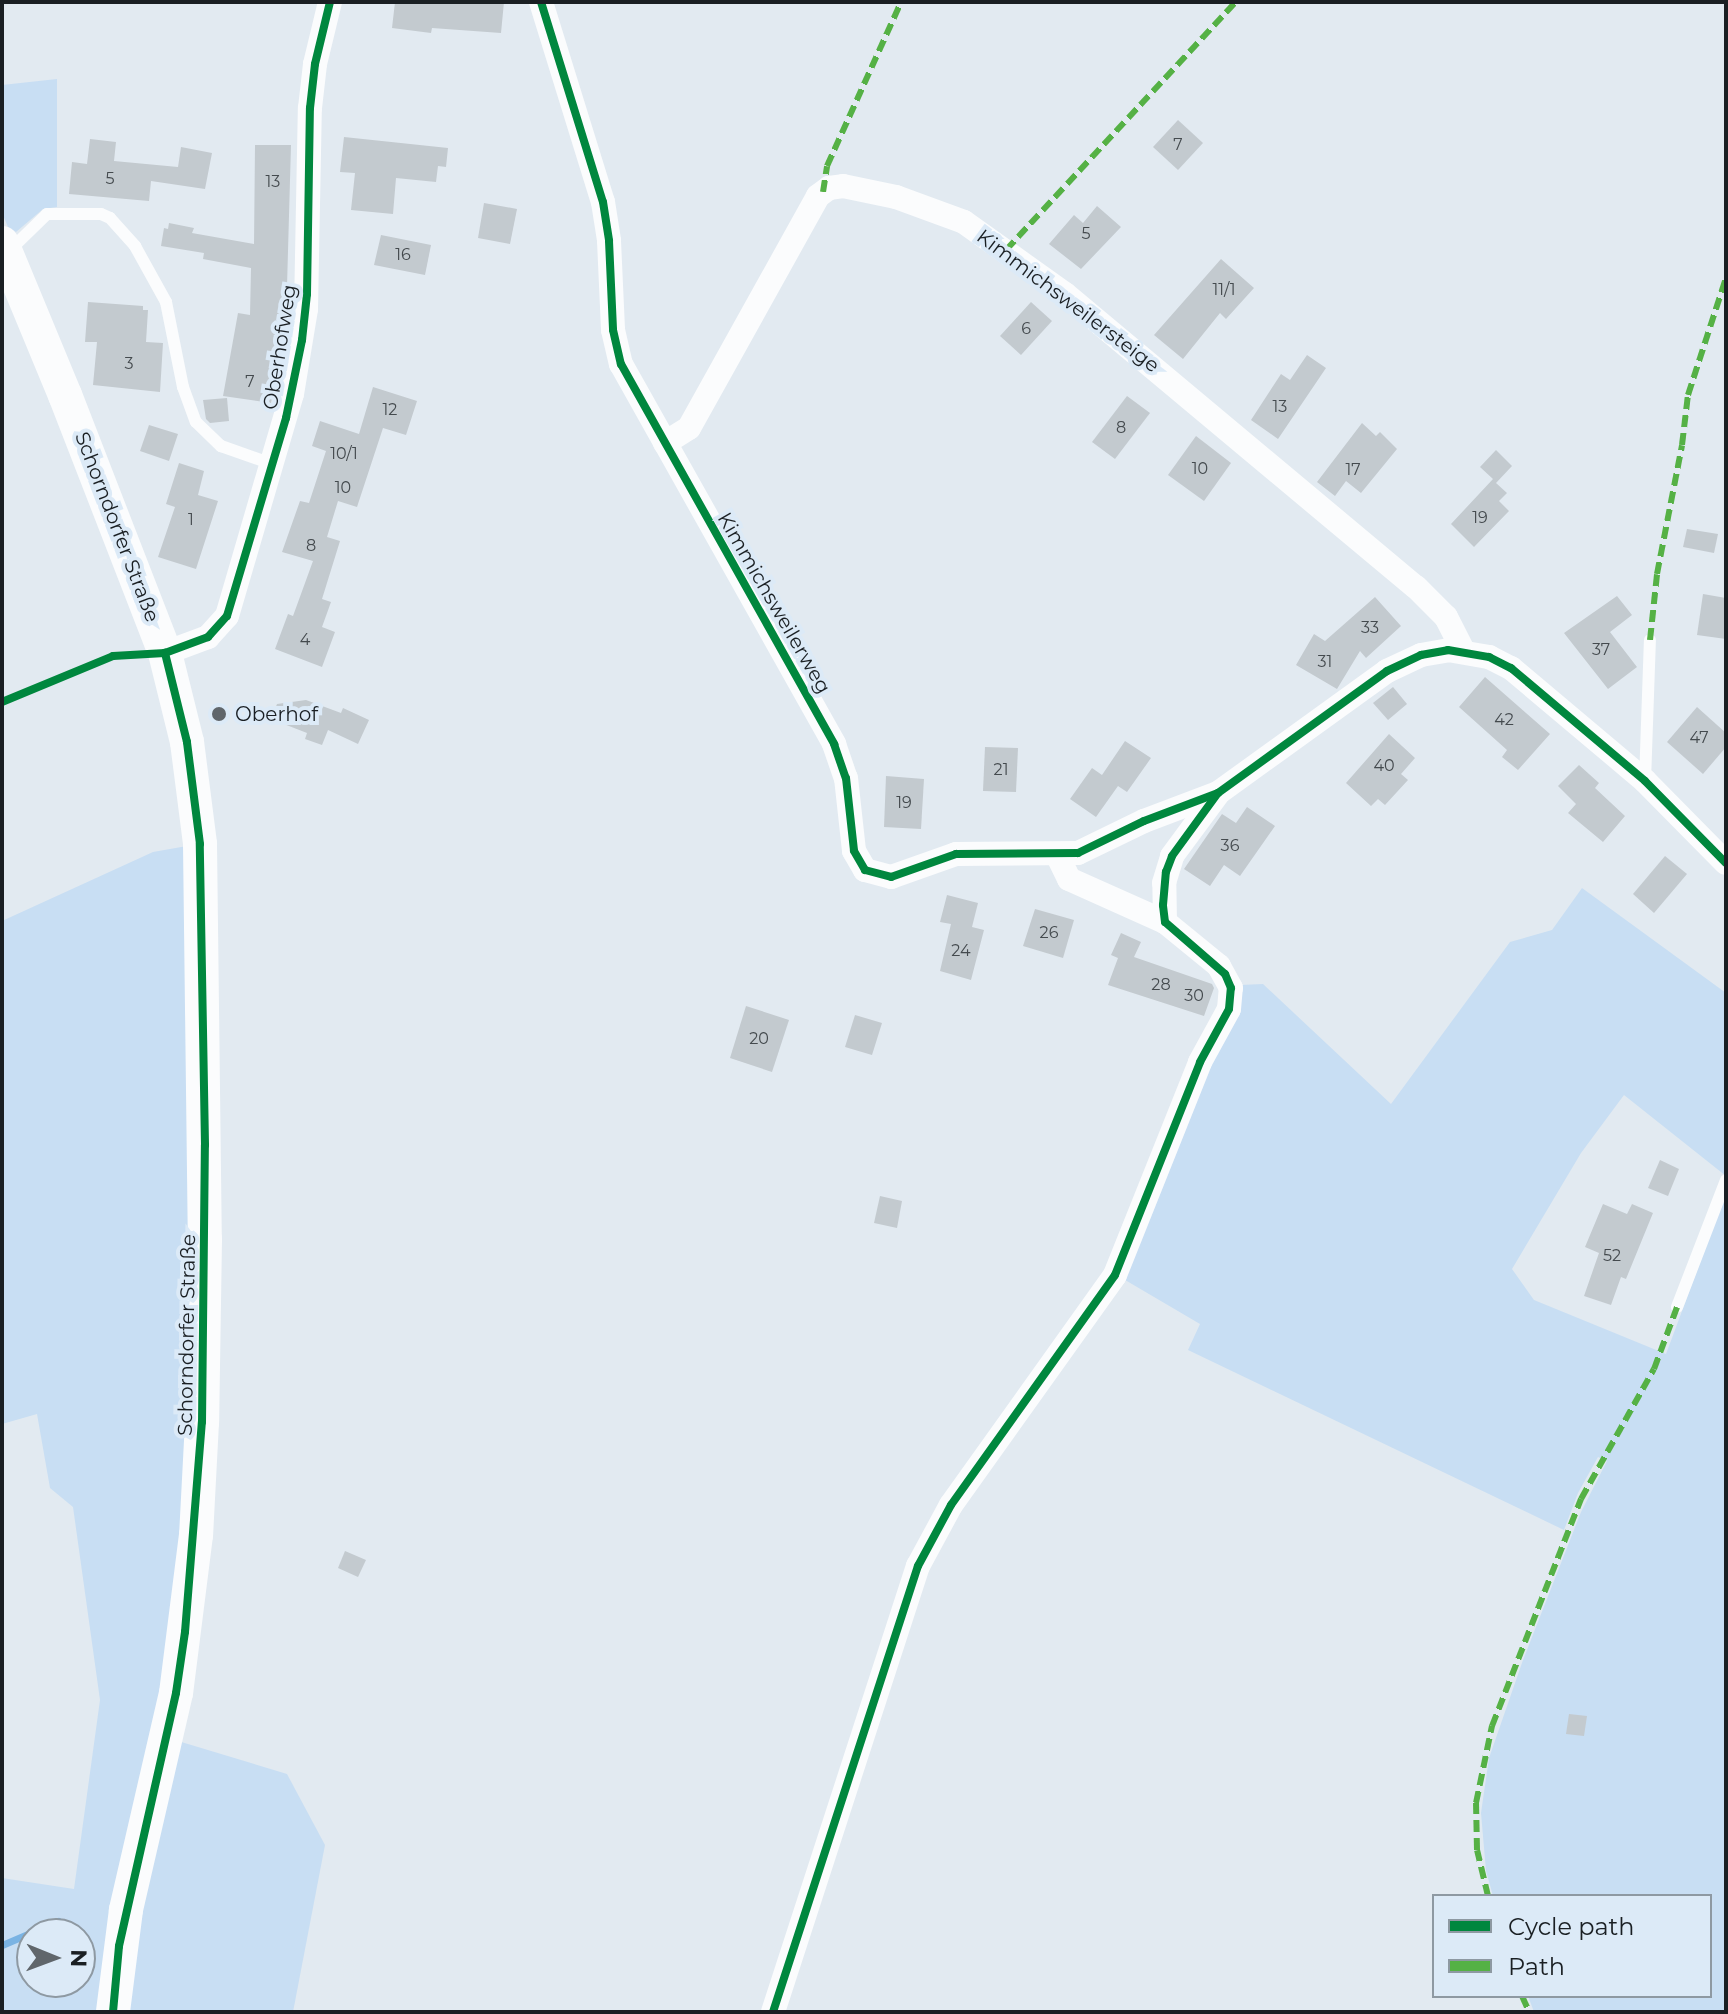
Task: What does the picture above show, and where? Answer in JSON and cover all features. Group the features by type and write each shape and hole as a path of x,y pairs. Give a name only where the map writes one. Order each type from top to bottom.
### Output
{"main road":[{"name":"Schorndorfer Straße","path":"4,248 81,435 165,653 187,742 200,844 205,1145 202,1422 185,1632 176,1693 119,1946 113,2012"}],"street":[{"name":"Oberhofweg","path":"165,653 208,637 221,626 234,598 292,394 306,309 308,133 315,64 330,2"},
{"name":"Kimmichsweilerweg","path":"541,2 603,202 618,353 634,390 834,744 846,778 854,851 860,865 871,874 891,877 956,854 1058,856 1078,853 1144,821 1218,793 1387,671 1434,651 1463,651 1489,657 1511,668 1645,781 1726,863"},
{"name":"Kimmichsweilersteige","path":"665,443 689,428 818,196 829,188 843,186 896,197 964,222 1065,294 1416,587 1446,617 1463,651"},
{"name":"Kimmichsweilerweg","path":"1165,922 1163,894 1172,856 1218,793"},
{"path":"773,2012 918,1566 951,1505 1115,1275 1186,1095 1229,1009 1231,988 1219,966 1165,922 1073,882 1058,856"}],"lane":[{"path":"4,248 47,214 101,214 110,218 135,246 166,302 183,387 196,422 221,446 272,464"},
{"path":"1645,781 1650,640"},
{"path":"1677,1307 1726,1180"}],"shaded area":[{"path":"57,79 57,207 43,209 16,232 8,227 2,213 2,85"},
{"path":"187,846 194,1236 180,1591 101,2012 2,2012 2,1878 74,1889 100,1700 73,1507 50,1488 37,1414 2,1424 2,921 153,852"},
{"path":"1582,888 1726,993 1726,1176 1624,1095 1581,1153 1512,1269 1534,1300 1666,1354 1726,1193 1726,2012 1534,2012 1529,1998 1712,1998 1712,1894 1492,1894 1486,1871 1481,1813 1489,1758 1523,1660 1581,1512 1607,1461 1598,1457 1578,1493 1564,1530 1188,1350 1200,1324 1120,1277 1240,985 1263,984 1391,1104 1510,942 1552,930"},
{"path":"178,1741 287,1774 325,1845 293,2012 127,2012 132,1952"}],"building":[{"path":"395,2 504,2 501,33 432,28 431,33 392,28"},
{"path":"1178,120 1203,143 1178,170 1153,147"},
{"path":"344,137 448,148 446,167 438,166 436,182 396,178 393,214 351,210 355,173 340,172"},
{"path":"90,139 116,142 114,161 178,167 181,147 212,153 205,189 151,181 149,201 69,194 72,162 87,164"},
{"path":"255,145 291,145 286,322 271,403 223,396 238,313 250,315 251,268 203,259 204,253 161,246 164,228 168,229 169,223 194,228 192,233 254,244"},
{"path":"484,203 517,209 510,244 478,238"},
{"path":"1097,206 1121,227 1081,269 1049,244 1074,215 1083,223"},
{"path":"381,235 431,245 425,275 374,265"},
{"path":"1221,259 1254,288 1226,319 1220,313 1183,359 1154,335"},
{"path":"88,302 143,306 143,310 148,310 146,342 163,343 160,392 93,385 97,342 85,342"},
{"path":"1031,302 1052,321 1021,355 1000,336"},
{"path":"1307,355 1326,368 1278,439 1251,420 1281,374 1290,380"},
{"path":"373,387 417,401 406,435 383,428 357,507 338,501 327,537 340,541 322,599 331,602 322,627 335,632 322,667 275,649 288,614 293,616 313,561 282,552 300,501 309,503 326,451 312,446 320,421 359,434"},
{"path":"1127,396 1150,413 1115,459 1092,442"},
{"path":"227,398 229,421 210,423 206,419 203,400"},
{"path":"1362,423 1376,436 1380,432 1397,449 1361,493 1346,481 1335,496 1317,482"},
{"path":"149,425 178,434 169,461 140,451"},
{"path":"1196,436 1231,463 1204,501 1168,475"},
{"path":"1496,450 1512,466 1496,483 1507,493 1499,501 1509,511 1474,547 1451,524 1493,479 1480,467"},
{"path":"179,463 204,471 198,495 218,501 196,569 158,557 175,507 166,504"},
{"path":"1687,529 1718,534 1714,553 1683,547"},
{"path":"1703,594 1726,598 1726,639 1697,635"},
{"path":"1617,596 1632,615 1610,632 1637,667 1608,689 1564,633"},
{"path":"1375,597 1401,626 1366,658 1360,651 1337,689 1296,665 1314,634 1325,641"},
{"path":"1485,677 1550,734 1518,770 1502,757 1507,750 1459,707"},
{"path":"1393,687 1407,704 1388,720 1373,703"},
{"path":"306,700 341,713 343,708 369,720 358,744 328,730 322,745 305,739 307,733 271,719 277,704"},
{"path":"1697,707 1726,733 1726,747 1703,774 1667,742"},
{"path":"1389,734 1415,758 1401,774 1408,780 1385,805 1378,799 1371,806 1346,783"},
{"path":"1125,741 1151,758 1127,792 1118,786 1096,817 1070,799 1092,768 1102,775"},
{"path":"985,747 1018,748 1016,792 983,791"},
{"path":"1579,765 1599,783 1595,788 1625,816 1603,842 1568,813 1576,804 1558,786"},
{"path":"886,776 924,779 921,829 884,827"},
{"path":"1247,807 1275,826 1240,876 1224,865 1210,886 1184,869 1222,814 1236,823"},
{"path":"1665,856 1687,874 1654,913 1633,894"},
{"path":"947,895 978,903 972,927 984,930 971,980 940,971 951,924 940,922"},
{"path":"1035,909 1074,920 1063,958 1023,946"},
{"path":"1121,933 1141,942 1134,957 1212,984 1214,988 1204,1016 1108,985 1118,958 1111,955"},
{"path":"746,1006 789,1020 772,1072 730,1058"},
{"path":"855,1015 882,1023 872,1055 845,1047"},
{"path":"1660,1160 1679,1169 1668,1196 1648,1188"},
{"path":"880,1196 902,1201 897,1228 874,1223"},
{"path":"1603,1204 1627,1214 1632,1204 1653,1213 1626,1279 1621,1277 1611,1305 1584,1296 1599,1253 1585,1247"},
{"path":"345,1551 366,1560 358,1577 338,1568"},
{"path":"1569,1714 1587,1716 1584,1736 1566,1734"}],"waterway":[{"path":"2,1945 16,1939"}],"marked path":[{"path":"823,192 827,166 901,2"},
{"path":"1006,250 1236,2"},
{"path":"1650,640 1657,574 1682,445 1688,395 1726,278"},
{"path":"1488,1894 1477,1850 1476,1803 1492,1726 1581,1499 1654,1369 1677,1307"},
{"path":"1523,1998 1529,2012"}],"cycle path":[{"path":"2,702 113,656 165,653 208,637 227,616 286,418 302,340 307,294 310,108 315,64 330,2"},
{"path":"541,2 603,202 609,241 613,330 621,364 834,744 846,778 854,851 865,870 891,877 956,854 1078,853 1144,821 1218,793 1387,671 1421,655 1448,650 1489,657 1511,668 1645,781 1726,863"},
{"path":"113,2012 119,1946 176,1693 185,1632 202,1422 205,1145 200,844 187,742 165,653"},
{"path":"773,2012 918,1566 951,1505 1115,1275 1200,1062 1229,1009 1231,988 1225,974 1165,922 1163,905 1166,872 1172,856 1218,793"}],"place":[{"name":"Oberhof","path":"219,714"}]}
